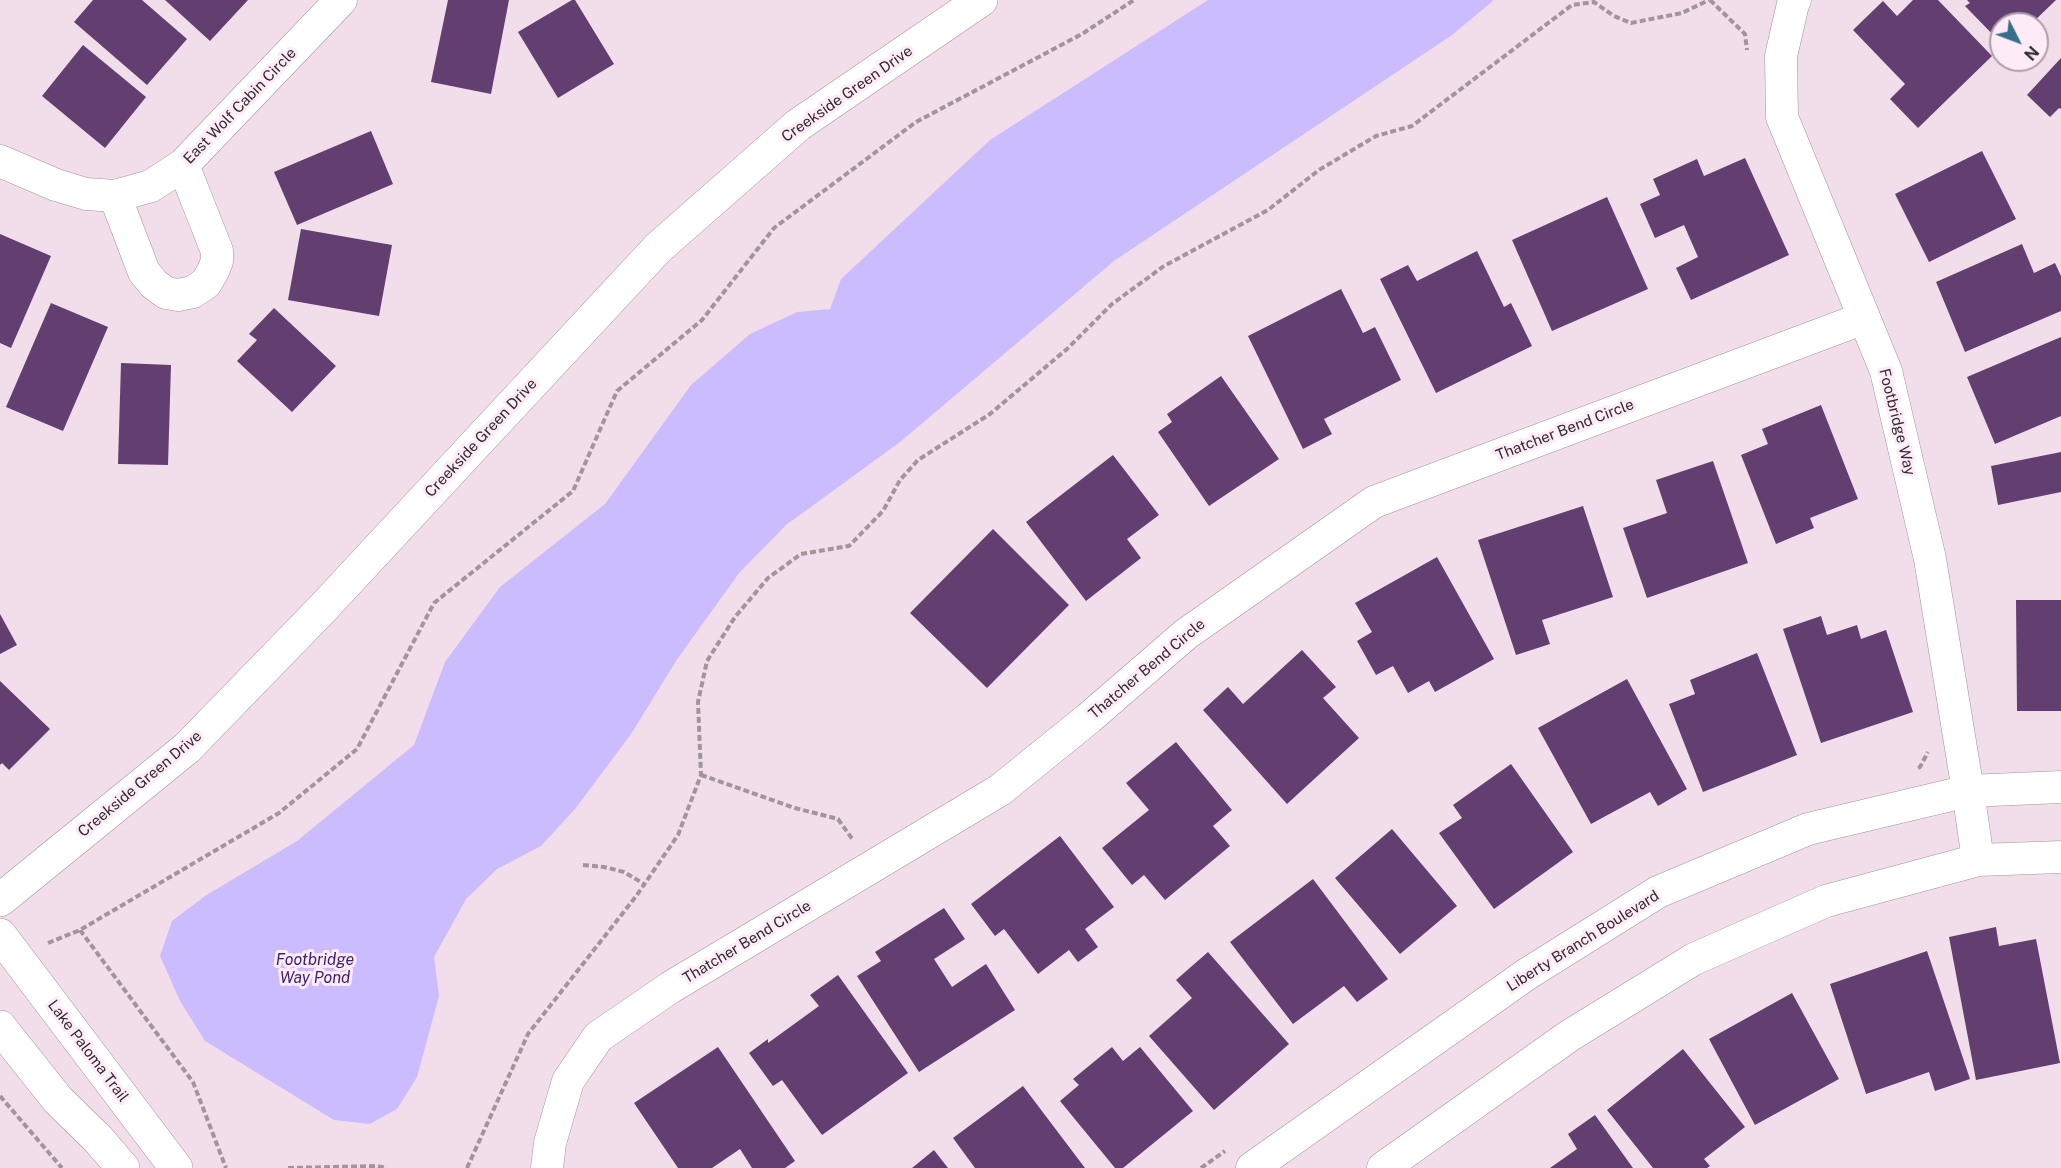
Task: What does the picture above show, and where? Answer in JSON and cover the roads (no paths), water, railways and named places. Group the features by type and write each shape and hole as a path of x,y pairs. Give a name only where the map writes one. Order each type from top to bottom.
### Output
{"main road":[{"name":"Creekside Green Drive","path":"0,900 187,748 323,608 658,248 798,125 981,0"},
{"name":"Lake Paloma Trail","path":"8,945 176,1168"},
{"path":"0,1027 58,1100 98,1139 123,1168"}],"street":[{"name":"East Wolf Cabin Circle","path":"0,161 56,185 86,194 115,196 151,186 183,165 341,0"},
{"name":"Footbridge Way","path":"1795,0 1781,56 1782,117 1886,371 1930,559 1978,860"},
{"path":"115,196 144,272 166,293 178,295 193,292 206,283 217,261 217,251 183,165"},
{"name":"Thatcher Bend Circle","path":"547,1168 550,1143 568,1082 598,1037 670,987 1000,790 1089,718 1186,634 1374,502 1864,318"},
{"name":"Liberty Branch Boulevard","path":"1252,1168 1527,974 1658,892 1808,829 1968,791 2061,788"},
{"path":"1383,1168 1569,1036 1694,959 1826,901 1978,860 2061,857"}],"water":[{"name":"Footbridge Way Pond","path":"1208,0 1494,0 1452,35 1114,261 900,442 786,525 739,573 676,661 631,734 575,809 541,846 497,869 466,899 434,957 439,996 417,1077 397,1109 370,1124 334,1120 205,1041 180,1001 160,956 172,921 205,896 297,841 414,745 445,662 500,587 605,504 691,385 750,334 797,312 830,309 841,279 990,140"}]}
